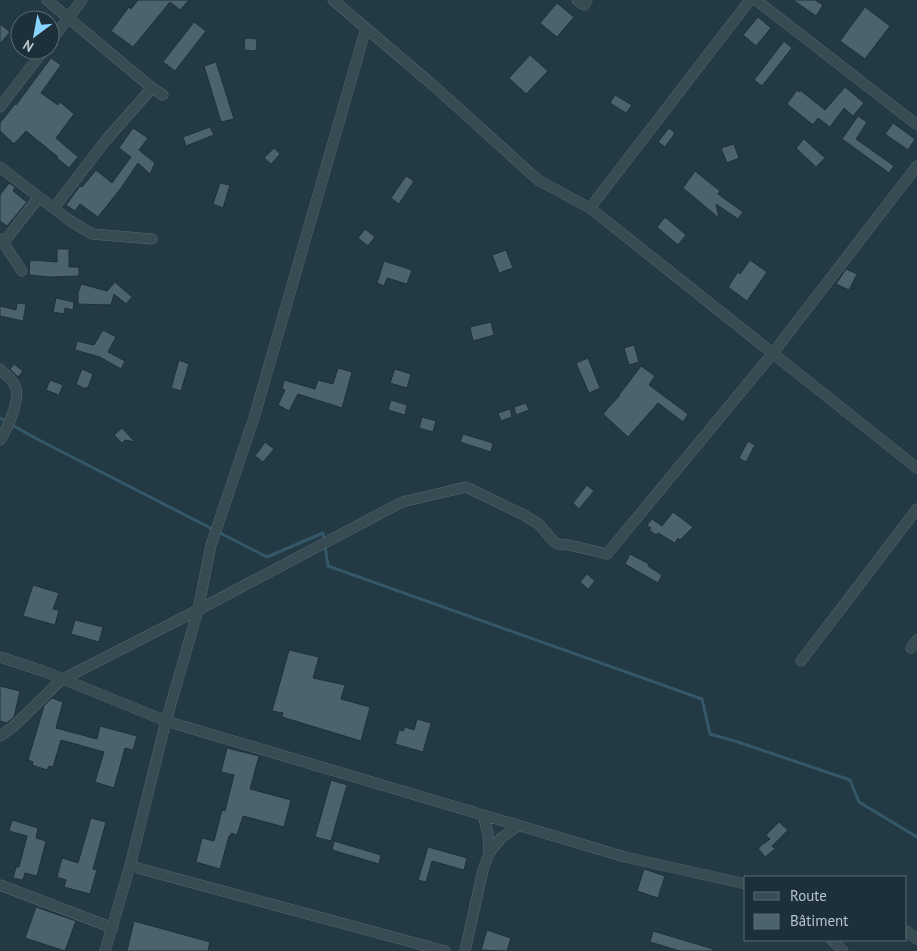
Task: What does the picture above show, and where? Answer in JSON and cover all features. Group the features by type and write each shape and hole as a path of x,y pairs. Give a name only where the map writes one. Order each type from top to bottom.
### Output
{"street":[{"path":"47,0 152,88 163,95"},
{"path":"60,29 82,0"},
{"path":"333,0 434,86 538,180 590,208 917,468"},
{"path":"577,0 584,4 587,0"},
{"path":"590,208 750,0"},
{"path":"756,0 917,125"},
{"path":"106,951 130,866 166,721 198,610 211,545 254,418 366,28"},
{"path":"0,107 36,60"},
{"path":"54,208 106,140 152,88"},
{"path":"0,736 13,727 61,680 402,502 466,487 524,515 540,525 558,544 607,554 773,353 917,166"},
{"path":"0,167 69,220 92,234 152,239"},
{"path":"22,271 2,241 39,197"},
{"path":"0,369 14,384 17,391 12,414 0,440"},
{"path":"802,661 917,508"},
{"path":"0,657 43,671 61,680 166,721 625,857 744,884"},
{"path":"483,815 488,834 489,853"},
{"path":"465,951 483,870 489,853 501,838 518,826"},
{"path":"130,866 444,951"},
{"path":"0,885 113,928"},
{"path":"833,941 843,951"}],"building":[{"path":"138,0 189,0 180,10 170,2 133,47 111,31 129,7 131,9"},
{"path":"793,0 815,0 823,5 816,16"},
{"path":"557,3 574,17 557,37 540,23"},
{"path":"865,7 890,26 865,59 840,41"},
{"path":"758,17 771,28 756,46 743,35"},
{"path":"194,22 206,31 175,71 163,62"},
{"path":"0,24 10,32 0,44"},
{"path":"245,38 257,39 256,51 244,50"},
{"path":"784,41 792,48 762,86 754,80"},
{"path":"530,55 548,71 526,94 509,78"},
{"path":"50,60 54,60 61,65 41,93 58,105 60,102 74,114 56,138 78,157 69,168 26,131 14,144 0,131 0,123"},
{"path":"216,62 234,119 221,122 204,66"},
{"path":"845,87 864,103 853,116 844,108 830,127 818,118 813,125 787,104 797,90 799,92 800,90 825,110"},
{"path":"615,95 632,105 626,113 610,103"},
{"path":"858,116 867,122 856,139 894,166 889,173 842,139"},
{"path":"893,123 915,139 908,150 885,134"},
{"path":"210,127 214,135 186,146 183,137"},
{"path":"133,128 148,138 139,150 155,163 150,174 138,163 98,217 80,204 75,211 66,205 80,186 82,187 96,170 112,183 131,157 119,148"},
{"path":"669,128 675,133 665,147 658,142"},
{"path":"804,139 825,158 816,167 796,148"},
{"path":"734,144 739,158 727,163 721,148"},
{"path":"274,148 280,154 271,164 264,158"},
{"path":"695,171 720,191 718,194 743,212 738,219 716,204 719,218 683,188"},
{"path":"406,176 414,181 399,204 391,198"},
{"path":"9,183 15,187 13,191 27,202 7,226 0,221 0,195"},
{"path":"220,183 230,185 223,208 213,204"},
{"path":"665,217 686,235 678,245 657,227"},
{"path":"365,229 375,237 368,246 358,238"},
{"path":"57,249 69,249 69,267 79,267 79,276 50,277 29,275 30,260 57,262"},
{"path":"506,250 513,268 499,273 492,255"},
{"path":"750,260 767,272 747,301 728,287 738,272 740,274"},
{"path":"384,261 412,270 407,284 387,278 384,286 377,283"},
{"path":"846,269 857,274 849,290 836,284"},
{"path":"117,280 116,283 132,297 126,304 114,294 111,305 78,304 78,293 81,284 107,291"},
{"path":"56,298 74,302 73,310 65,308 64,314 53,312"},
{"path":"17,303 26,304 23,321 0,316 0,306 16,310"},
{"path":"491,322 494,335 473,341 470,327"},
{"path":"103,330 116,337 108,352 125,361 121,369 100,357 75,350 77,341 94,345"},
{"path":"634,345 639,362 629,365 624,348"},
{"path":"588,358 600,388 589,393 576,363"},
{"path":"179,360 189,364 181,391 171,388"},
{"path":"14,364 23,371 18,377 10,369"},
{"path":"641,366 655,376 649,385 688,414 683,422 658,403 628,437 603,414 620,395"},
{"path":"338,368 352,372 342,408 298,394 289,411 278,405 285,390 282,389 284,380 315,389 318,380 333,384"},
{"path":"82,369 93,374 88,388 86,387 85,389 76,384"},
{"path":"395,369 411,374 407,388 390,383"},
{"path":"50,380 63,385 59,395 46,390"},
{"path":"391,400 407,405 405,415 388,410"},
{"path":"526,403 529,410 516,415 514,407"},
{"path":"510,409 512,417 501,421 498,413"},
{"path":"422,417 436,421 433,432 419,428"},
{"path":"122,428 135,442 125,440 122,443 114,435"},
{"path":"463,434 493,443 491,452 460,442"},
{"path":"748,441 755,445 746,462 739,458"},
{"path":"265,442 274,449 263,462 255,456"},
{"path":"587,485 594,491 579,509 573,503"},
{"path":"673,512 693,527 680,540 678,538 675,543 658,533 656,535 649,530 651,528 647,525 652,519 662,526"},
{"path":"630,554 649,564 648,566 662,575 658,583 625,564"},
{"path":"587,574 595,581 588,589 580,582"},
{"path":"33,585 59,593 53,609 59,610 55,625 23,616"},
{"path":"75,620 103,627 99,642 71,634"},
{"path":"289,650 319,657 313,678 345,685 341,699 370,707 361,741 282,717 283,713 272,711"},
{"path":"0,686 20,691 14,717 7,723 0,721"},
{"path":"52,698 63,702 56,728 97,739 100,726 137,736 133,750 125,748 114,788 95,782 104,752 61,740 53,767 49,766 47,770 32,765 33,762 28,760 44,706"},
{"path":"417,719 431,723 423,752 395,744 399,730 403,731 405,727 414,730"},
{"path":"227,748 259,756 250,789 291,800 284,827 243,816 237,835 231,833 231,836 229,836 220,869 196,862 202,838 214,841 222,810 225,811 234,775 221,772"},
{"path":"331,780 347,785 331,841 315,837"},
{"path":"91,818 106,822 93,869 97,870 90,894 64,887 66,880 57,877 62,858 78,863"},
{"path":"12,820 38,828 36,838 46,841 37,876 25,873 23,880 13,878 16,867 19,867 27,836 9,831"},
{"path":"779,822 788,830 772,846 775,849 765,857 758,848 770,839 766,835"},
{"path":"334,841 381,855 379,864 332,850"},
{"path":"428,847 467,858 464,870 432,861 426,882 418,880"},
{"path":"644,869 665,876 658,898 637,891"},
{"path":"36,907 76,921 65,951 25,938"},
{"path":"134,921 210,942 208,951 127,951"},
{"path":"487,930 511,938 507,951 481,950"},
{"path":"653,931 713,949 712,951 680,951 650,942"}],"waterway":[{"path":"0,418 37,439 267,557 323,533 328,566 702,699 710,734 850,780 859,802 917,837"}]}
